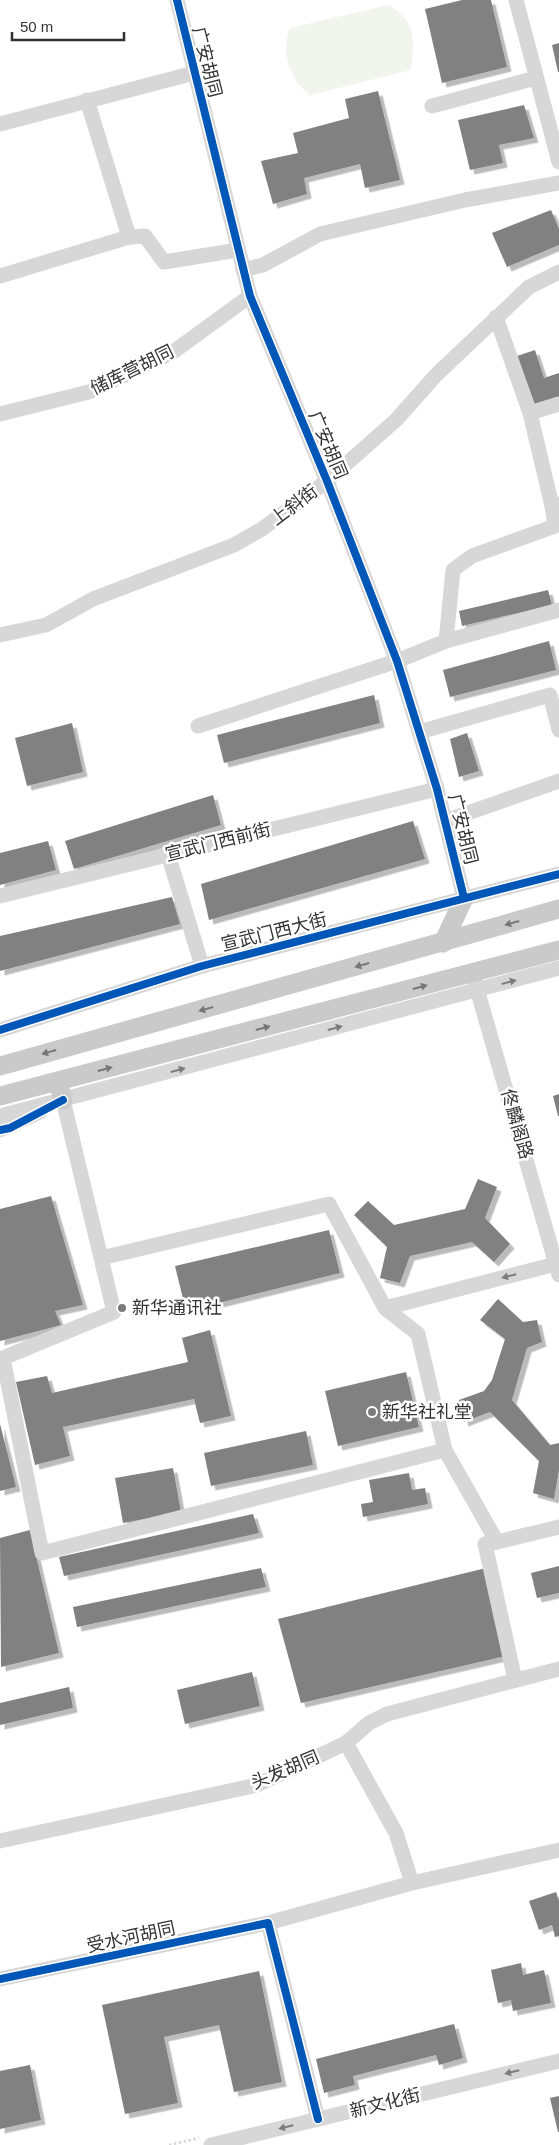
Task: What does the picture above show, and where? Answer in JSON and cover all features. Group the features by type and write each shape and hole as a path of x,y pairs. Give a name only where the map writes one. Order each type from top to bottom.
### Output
{"main road":[{"path":"443,943 464,898"},
{"path":"0,1066 559,909"},
{"path":"0,1096 475,982 559,950"},
{"path":"58,1082 63,1100"}],"street":[{"name":"广安胡同","path":"177,0 250,296 327,480 397,661 437,790 464,898"},
{"path":"516,0 559,162"},
{"path":"0,124 194,72"},
{"path":"432,106 536,78"},
{"path":"87,100 129,237"},
{"path":"243,270 262,265 320,234 465,200 559,183"},
{"path":"0,276 129,237 145,236 164,262 238,250"},
{"name":"上斜街","path":"0,635 46,625 93,599 234,545 262,529 327,480 396,420 436,375 529,288 559,272"},
{"name":"储库营胡同","path":"0,414 98,388 173,352 250,296"},
{"path":"446,641 453,570 472,556 555,526 555,505 530,413 496,317"},
{"path":"530,413 559,404"},
{"path":"198,726 397,661 446,641 559,610"},
{"path":"419,732 550,695 559,730"},
{"path":"445,821 559,781"},
{"name":"宣武门西前街","path":"0,896 437,790"},
{"path":"168,854 202,966"},
{"name":"宣武门西大街","path":"0,1030 202,966 559,874"},
{"path":"0,1116 63,1100 475,982 559,968"},
{"name":"佟麟阁路","path":"475,982 558,1270"},
{"path":"0,1130 10,1128 63,1100"},
{"path":"63,1100 114,1312 2,1358 42,1553 445,1450"},
{"path":"101,1258 329,1204 385,1308 418,1334 445,1450 497,1542"},
{"path":"385,1308 558,1270"},
{"path":"515,1680 485,1544 559,1527"},
{"name":"头发胡同","path":"0,1841 257,1785 346,1743 369,1723 387,1714 559,1669"},
{"path":"346,1743 396,1833 412,1883"},
{"name":"受水河胡同","path":"0,1980 268,1923 412,1883 559,1850"},
{"path":"268,1923 318,2119"},
{"name":"新文化街","path":"211,2145 559,2061"}],"shaded area":[{"path":"388,5 404,17 412,32 411,70 310,95 303,89 292,73 286,56 287,37 290,28"}],"building":[{"path":"462,0 491,0 507,67 442,83 425,9"},
{"path":"559,43 559,72 558,72 552,45"},
{"path":"378,91 400,180 365,188 360,164 304,178 307,194 273,204 261,161 298,153 293,133 349,118 345,99"},
{"path":"524,105 534,138 499,145 503,163 470,170 458,120"},
{"path":"551,210 559,229 559,245 507,267 492,233"},
{"path":"535,350 544,378 559,373 559,399 533,408 517,356"},
{"path":"548,590 552,605 462,626 459,611"},
{"path":"549,641 556,670 450,697 443,670"},
{"path":"374,695 380,723 224,763 217,735"},
{"path":"72,723 83,772 27,786 15,738"},
{"path":"467,733 479,771 459,777 450,739"},
{"path":"213,795 221,825 74,869 65,841"},
{"path":"413,821 425,859 209,920 201,884"},
{"path":"48,841 56,870 0,885 0,853"},
{"path":"172,897 180,924 0,971 0,936"},
{"path":"559,1094 559,1116 558,1116 553,1096"},
{"path":"478,1179 497,1187 485,1218 510,1244 494,1262 472,1242 410,1256 400,1283 380,1278 387,1247 354,1215 368,1201 394,1225 465,1209"},
{"path":"51,1196 83,1305 55,1311 61,1325 0,1341 0,1209"},
{"path":"329,1230 340,1273 186,1311 175,1266"},
{"path":"498,1299 523,1322 537,1320 542,1342 527,1348 512,1400 550,1445 559,1443 559,1470 554,1499 533,1493 539,1461 490,1412 464,1422 459,1400 484,1391 492,1380 505,1339 480,1320"},
{"path":"210,1330 231,1416 200,1423 194,1399 63,1427 70,1456 35,1465 16,1382 47,1376 52,1393 188,1362 182,1338"},
{"path":"406,1372 419,1427 338,1446 325,1391"},
{"path":"0,1424 16,1487 0,1491"},
{"path":"306,1431 313,1465 211,1486 204,1453"},
{"path":"173,1468 181,1512 123,1523 115,1478"},
{"path":"409,1473 412,1490 425,1488 428,1504 363,1517 361,1504 373,1502 369,1480"},
{"path":"253,1514 259,1533 64,1576 59,1557"},
{"path":"30,1530 59,1653 1,1667 0,1538"},
{"path":"559,1566 559,1593 537,1598 531,1573"},
{"path":"261,1568 266,1587 77,1627 73,1607"},
{"path":"486,1568 506,1656 301,1703 278,1619"},
{"path":"252,1672 260,1706 185,1724 177,1690"},
{"path":"69,1687 73,1708 0,1725 0,1703"},
{"path":"556,1892 559,1901 559,1936 555,1937 552,1925 539,1930 529,1901"},
{"path":"521,1963 523,1975 544,1970 551,2003 513,2011 511,2000 498,2003 491,1970"},
{"path":"259,1971 282,2082 234,2092 219,2025 164,2037 178,2103 125,2114 102,2005"},
{"path":"454,2024 463,2058 439,2065 436,2055 353,2076 355,2085 324,2093 316,2059"},
{"path":"30,2065 41,2120 0,2129 0,2071"},
{"path":"559,2096 559,2132 558,2132 550,2098"}],"cycle path":[{"path":"177,0 250,296 327,481 397,661 437,789 464,898"},
{"path":"0,1030 202,966 559,874"},
{"path":"0,1130 10,1128 63,1100"},
{"path":"0,1979 268,1923 318,2119"}],"place":[{"name":"新华通讯社","path":"122,1308"},
{"name":"新华社礼堂","path":"372,1412"}]}
